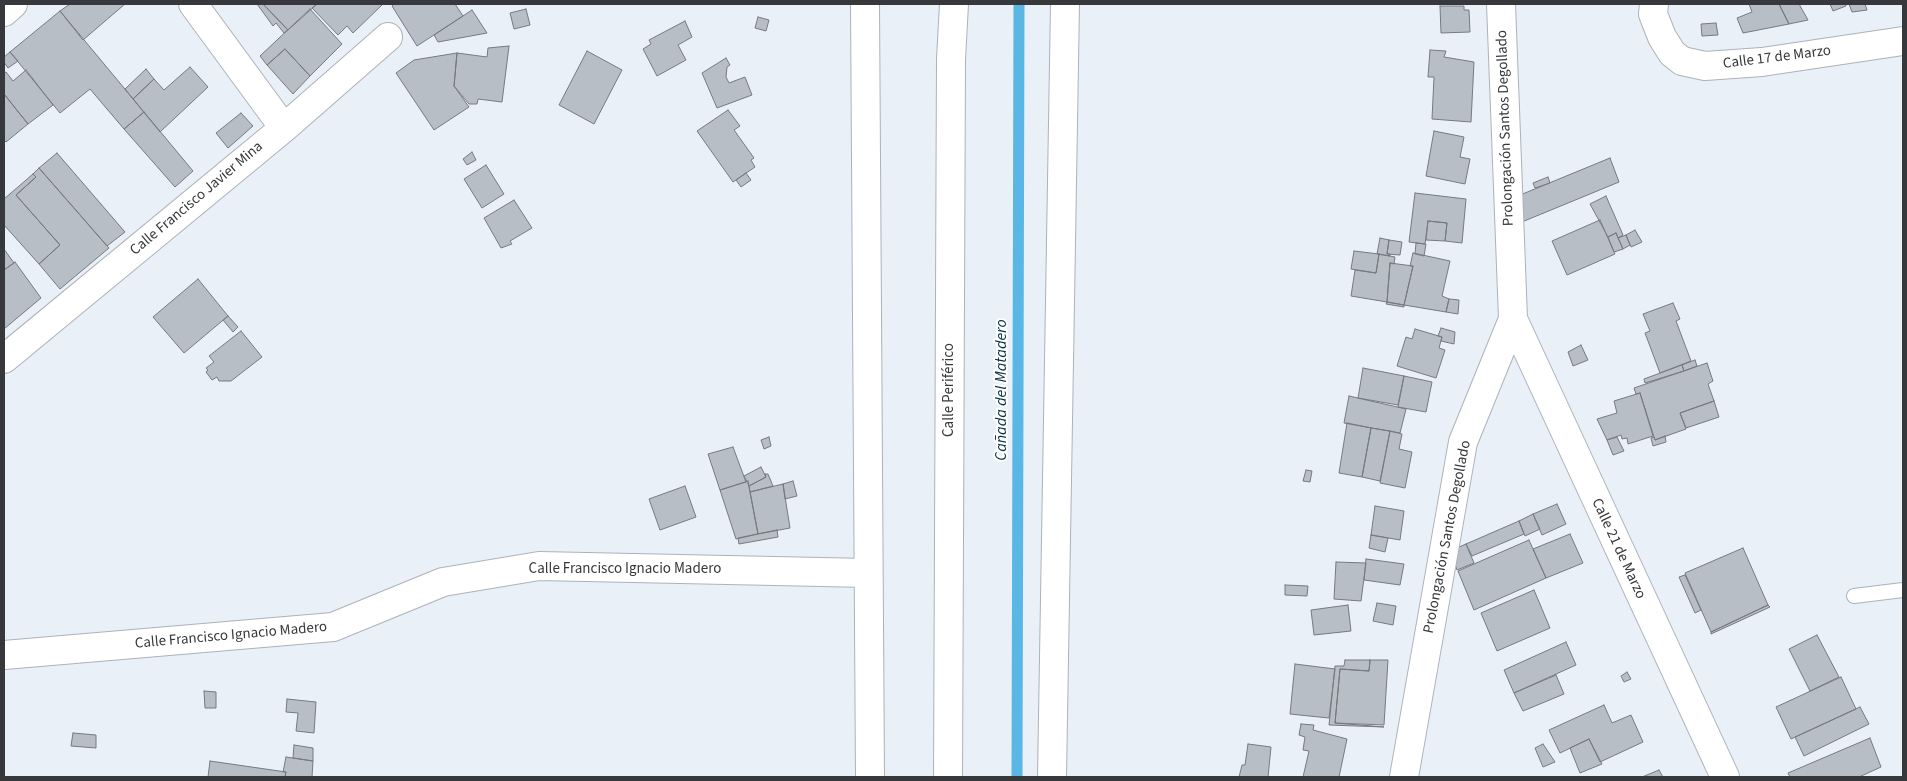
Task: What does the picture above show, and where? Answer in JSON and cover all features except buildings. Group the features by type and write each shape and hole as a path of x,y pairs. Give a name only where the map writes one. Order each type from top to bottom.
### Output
{"main road":[{"path":"4,12 13,4"},
{"path":"193,4 284,128"},
{"path":"864,4 870,777"},
{"name":"Calle Periférico","path":"948,777 951,59 954,4"},
{"path":"1052,777 1065,4"},
{"name":"Prolongación Santos Degollado","path":"1404,777 1464,442 1513,319 1501,4"},
{"name":"Calle 17 de Marzo","path":"1654,4 1653,14 1662,37 1672,53 1682,60 1705,66 1762,62 1903,41"},
{"name":"Calle Francisco Javier Mina","path":"4,359 284,128 388,37"},
{"name":"Calle 21 de Marzo","path":"1513,319 1725,777"},
{"name":"Calle Francisco Ignacio Madero","path":"4,655 334,627 443,582 539,566 868,573"}],"lane":[{"path":"1854,596 1903,590"}],"waterway":[{"name":"Cañada del Matadero","path":"1017,777 1019,4"}]}
